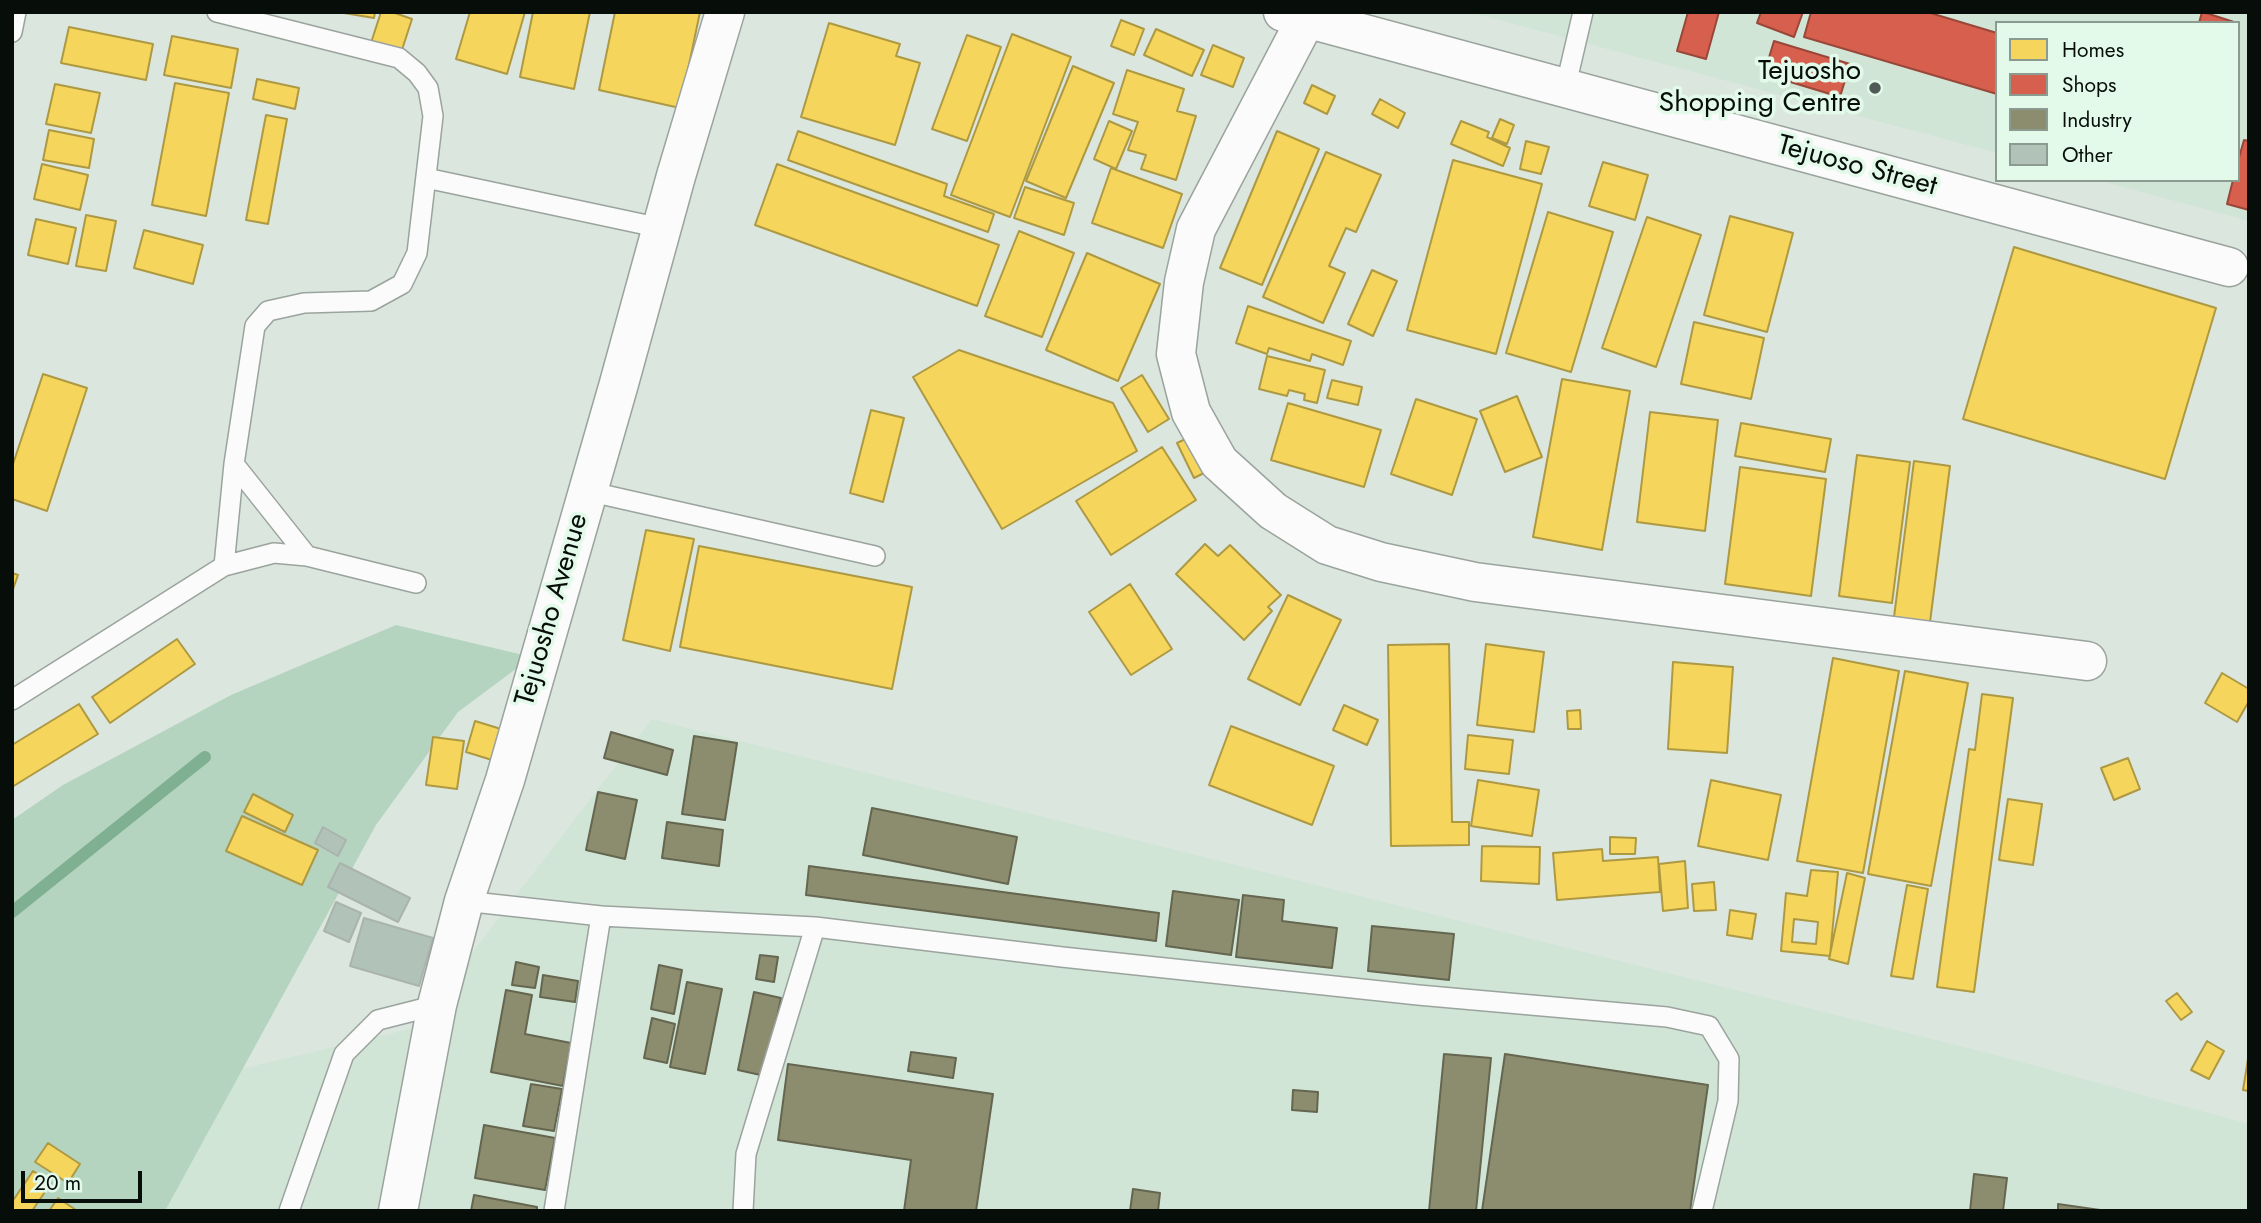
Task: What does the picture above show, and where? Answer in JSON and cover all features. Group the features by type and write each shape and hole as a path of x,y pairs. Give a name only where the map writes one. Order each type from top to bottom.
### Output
{"street":[{"name":"Tejuosho Avenue","path":"398,1211 437,1005 464,901 505,780 725,12"},
{"name":"Tejuoso Street","path":"1294,15 2229,267"},
{"path":"1294,15 1196,229 1184,282 1176,354 1191,412 1220,462 1273,511 1327,545 1381,562 1475,582 2087,661"}],"lane":[{"path":"12,32 16,12"},
{"path":"216,12 399,58 417,73 428,88 433,116 417,253 402,284 371,301 304,303 268,311 256,327 234,464 224,566"},
{"path":"1565,89 1583,12"},
{"path":"426,178 661,228"},
{"path":"234,464 307,556"},
{"path":"587,491 875,556"},
{"path":"12,700 224,566 274,553 307,556 416,583"},
{"path":"464,901 601,916 815,927 1418,995 1667,1017 1709,1026 1729,1059 1728,1101 1702,1211"},
{"path":"554,1211 601,916"},
{"path":"743,1211 746,1154 815,927"},
{"path":"289,1211 344,1054 378,1020 437,1005"}],"shaded area":[{"name":"Tejuosho Shopping Centre","path":"1469,12 2249,12 2249,221 2104,182 2240,182 2240,21 1995,21 1995,152"},
{"path":"396,625 532,657 458,712 376,825 165,1211 12,1211 12,820 63,785 231,695"},
{"path":"652,719 1996,1055 2249,1124 2249,1211 12,1211 12,1123 414,1028"}],"building: Homes":[{"path":"338,12 375,12 374,18"},
{"path":"381,12 392,12 412,19 399,59 369,49"},
{"path":"470,12 525,12 507,74 456,59"},
{"path":"533,12 590,12 574,89 520,77"},
{"path":"615,12 700,12 680,108 599,90"},
{"path":"1121,20 1144,29 1134,55 1111,46"},
{"path":"829,23 900,44 896,56 920,63 895,145 801,117"},
{"path":"69,27 153,44 146,80 61,63"},
{"path":"1156,29 1204,50 1192,76 1144,55"},
{"path":"1012,34 1071,57 1010,217 951,195"},
{"path":"967,35 1001,47 967,141 932,129"},
{"path":"172,36 238,49 231,88 164,75"},
{"path":"1213,45 1244,58 1233,87 1201,75"},
{"path":"1073,66 1114,83 1066,198 1026,181"},
{"path":"1127,70 1184,89 1177,111 1196,116 1176,180 1141,169 1146,155 1128,150 1138,122 1113,114"},
{"path":"257,79 299,88 295,109 253,99"},
{"path":"175,83 229,93 206,216 152,205"},
{"path":"55,84 100,93 91,133 46,124"},
{"path":"1312,85 1335,96 1327,114 1304,103"},
{"path":"1380,99 1405,113 1398,128 1372,114"},
{"path":"266,115 287,119 268,224 246,220"},
{"path":"1500,119 1514,125 1507,144 1492,138"},
{"path":"1109,121 1132,131 1116,169 1094,159"},
{"path":"1461,121 1489,132 1487,137 1510,148 1503,166 1451,144"},
{"path":"49,130 94,139 89,168 43,160"},
{"path":"798,131 947,184 944,196 994,214 988,232 788,160"},
{"path":"1277,131 1319,149 1262,285 1220,268"},
{"path":"1526,141 1549,147 1541,174 1520,169"},
{"path":"1326,152 1381,175 1356,232 1346,228 1329,266 1345,273 1323,323 1263,297"},
{"path":"1453,160 1542,184 1496,354 1407,330"},
{"path":"1603,162 1648,175 1635,220 1589,206"},
{"path":"42,164 88,175 80,210 34,199"},
{"path":"777,164 999,245 977,306 755,225"},
{"path":"1111,168 1182,194 1163,248 1092,223"},
{"path":"1025,187 1074,203 1064,235 1014,218"},
{"path":"1548,212 1613,232 1571,372 1506,353"},
{"path":"86,215 116,221 106,271 76,266"},
{"path":"1730,216 1793,233 1767,332 1704,315"},
{"path":"1647,217 1701,235 1656,367 1602,348"},
{"path":"36,219 76,228 68,264 28,255"},
{"path":"144,230 203,245 193,284 134,268"},
{"path":"1019,231 1074,253 1042,337 985,316"},
{"path":"2014,247 2216,308 2165,479 1963,419"},
{"path":"1087,253 1160,284 1118,381 1046,350"},
{"path":"1372,270 1397,281 1373,336 1348,324"},
{"path":"1248,306 1351,341 1343,365 1312,354 1310,361 1269,348 1267,354 1236,343"},
{"path":"1694,322 1764,338 1751,399 1681,384"},
{"path":"959,350 1113,403 1137,451 1002,529 913,377"},
{"path":"1267,356 1325,370 1317,403 1304,400 1305,394 1289,390 1287,396 1259,389"},
{"path":"43,374 87,388 47,511 12,499 12,467"},
{"path":"1142,375 1169,419 1148,432 1121,388"},
{"path":"1562,379 1630,391 1602,550 1533,537"},
{"path":"1332,380 1362,387 1358,405 1327,398"},
{"path":"1517,396 1542,457 1505,472 1480,411"},
{"path":"1416,399 1477,419 1452,495 1391,474"},
{"path":"1288,403 1381,430 1364,487 1271,460"},
{"path":"871,410 904,418 883,502 850,493"},
{"path":"1650,412 1718,420 1705,531 1637,522"},
{"path":"1741,423 1831,439 1825,472 1735,456"},
{"path":"1192,436 1208,471 1194,478 1177,443"},
{"path":"1162,447 1196,500 1111,555 1076,501"},
{"path":"1857,455 1910,462 1892,603 1839,596"},
{"path":"1914,461 1950,466 1930,622 1894,617"},
{"path":"1740,467 1826,479 1811,596 1725,584"},
{"path":"646,530 694,539 670,651 623,640"},
{"path":"1205,544 1218,556 1230,545 1281,595 1268,607 1272,611 1244,640 1176,574"},
{"path":"699,546 912,587 892,689 680,647"},
{"path":"12,573 18,575 12,592"},
{"path":"1130,584 1172,649 1131,675 1089,612"},
{"path":"1288,595 1341,620 1300,705 1248,679"},
{"path":"177,639 195,664 110,723 92,697"},
{"path":"1449,644 1452,822 1469,822 1469,845 1391,846 1388,645"},
{"path":"1486,644 1544,652 1534,732 1477,725"},
{"path":"1833,658 1899,671 1863,873 1797,861"},
{"path":"1673,662 1733,667 1727,753 1668,749"},
{"path":"1905,671 1968,683 1931,886 1868,874"},
{"path":"2222,673 2249,689 2249,701 2237,722 2205,703"},
{"path":"1982,694 2013,698 1974,992 1937,987 1969,749 1975,750"},
{"path":"79,704 98,734 12,787 12,745"},
{"path":"1344,705 1378,720 1367,745 1333,730"},
{"path":"1580,710 1581,729 1568,729 1567,711"},
{"path":"475,721 501,729 492,760 466,752"},
{"path":"1231,726 1334,766 1312,825 1209,785"},
{"path":"1468,735 1513,740 1509,774 1465,769"},
{"path":"433,737 464,741 457,789 426,785"},
{"path":"2128,758 2140,789 2114,800 2101,768"},
{"path":"1478,780 1539,790 1532,836 1471,826"},
{"path":"1711,780 1781,795 1768,860 1698,846"},
{"path":"253,794 293,815 285,832 244,812"},
{"path":"2008,799 2042,804 2033,865 1999,860"},
{"path":"242,816 318,850 302,885 226,851"},
{"path":"1610,837 1636,838 1635,854 1610,854"},
{"path":"1482,846 1540,847 1539,884 1481,881"},
{"path":"1602,849 1603,861 1658,857 1660,892 1557,900 1553,853"},
{"path":"1685,861 1688,908 1663,911 1659,864"},
{"path":"1811,870 1838,872 1830,956 1781,951 1786,893 1807,896","holes":["1794,919 1818,922 1816,944 1792,942"]},
{"path":"1847,873 1865,878 1848,964 1829,959"},
{"path":"1714,882 1716,910 1694,911 1692,884"},
{"path":"1907,885 1928,889 1913,979 1891,976"},
{"path":"1730,910 1756,914 1752,939 1727,935"},
{"path":"2177,993 2192,1012 2181,1020 2166,1001"},
{"path":"2207,1041 2224,1051 2209,1079 2191,1070"},
{"path":"2249,1060 2249,1091 2243,1090"},
{"path":"48,1143 80,1164 68,1183 35,1162"},
{"path":"33,1171 51,1183 32,1211 12,1211 12,1202"},
{"path":"58,1198 76,1210 76,1211 49,1211"}],"building: Shops":[{"path":"1688,12 1719,12 1706,59 1677,51"},
{"path":"1761,12 1803,12 1794,37 1757,23"},
{"path":"1811,12 1927,12 1995,32 1995,93 1804,37"},
{"path":"2203,12 2231,21 2200,21"},
{"path":"1774,41 1850,64 1840,97 1764,74"},
{"path":"2244,140 2249,141 2249,210 2227,204 2232,182 2240,182 2240,154"}],"building: Industry":[{"path":"611,732 673,750 667,775 604,758"},
{"path":"694,736 737,743 725,820 682,814"},
{"path":"598,792 637,800 625,859 586,850"},
{"path":"872,808 1017,837 1008,884 863,855"},
{"path":"667,822 723,830 719,866 662,858"},
{"path":"809,866 1159,913 1156,941 806,895"},
{"path":"1173,891 1239,900 1231,955 1166,946"},
{"path":"1243,895 1284,900 1282,921 1337,928 1332,968 1236,957"},
{"path":"1372,926 1454,934 1449,980 1368,971"},
{"path":"760,955 778,957 774,982 756,979"},
{"path":"516,962 539,967 535,988 512,985"},
{"path":"659,965 682,970 674,1014 651,1009"},
{"path":"543,975 578,981 575,1002 540,997"},
{"path":"687,982 722,989 705,1074 670,1067"},
{"path":"506,990 532,995 525,1034 571,1043 563,1086 491,1072"},
{"path":"754,992 781,998 765,1076 738,1070"},
{"path":"652,1018 675,1024 667,1063 644,1058"},
{"path":"911,1052 956,1058 953,1078 908,1071"},
{"path":"1444,1054 1491,1058 1476,1211 1429,1211"},
{"path":"1505,1054 1708,1085 1690,1211 1482,1211"},
{"path":"788,1064 993,1094 976,1211 904,1211 911,1160 778,1140"},
{"path":"531,1084 562,1089 554,1131 523,1126"},
{"path":"1293,1090 1318,1092 1317,1112 1292,1110"},
{"path":"484,1125 555,1138 545,1190 475,1178"},
{"path":"1974,1174 2007,1178 2003,1211 1970,1211"},
{"path":"1133,1189 1160,1193 1158,1211 1130,1211"},
{"path":"474,1195 537,1207 537,1211 471,1211"},
{"path":"2058,1204 2100,1210 2100,1211 2058,1211"}],"building: Other":[{"path":"323,827 346,840 338,856 315,843"},
{"path":"340,863 410,898 398,922 328,887"},
{"path":"336,902 361,913 349,942 324,931"},
{"path":"364,918 433,938 419,986 350,966"}],"waterway":[{"path":"12,912 205,757"}],"place":[{"name":"Tejuosho Shopping Centre","path":"1875,88"}]}
